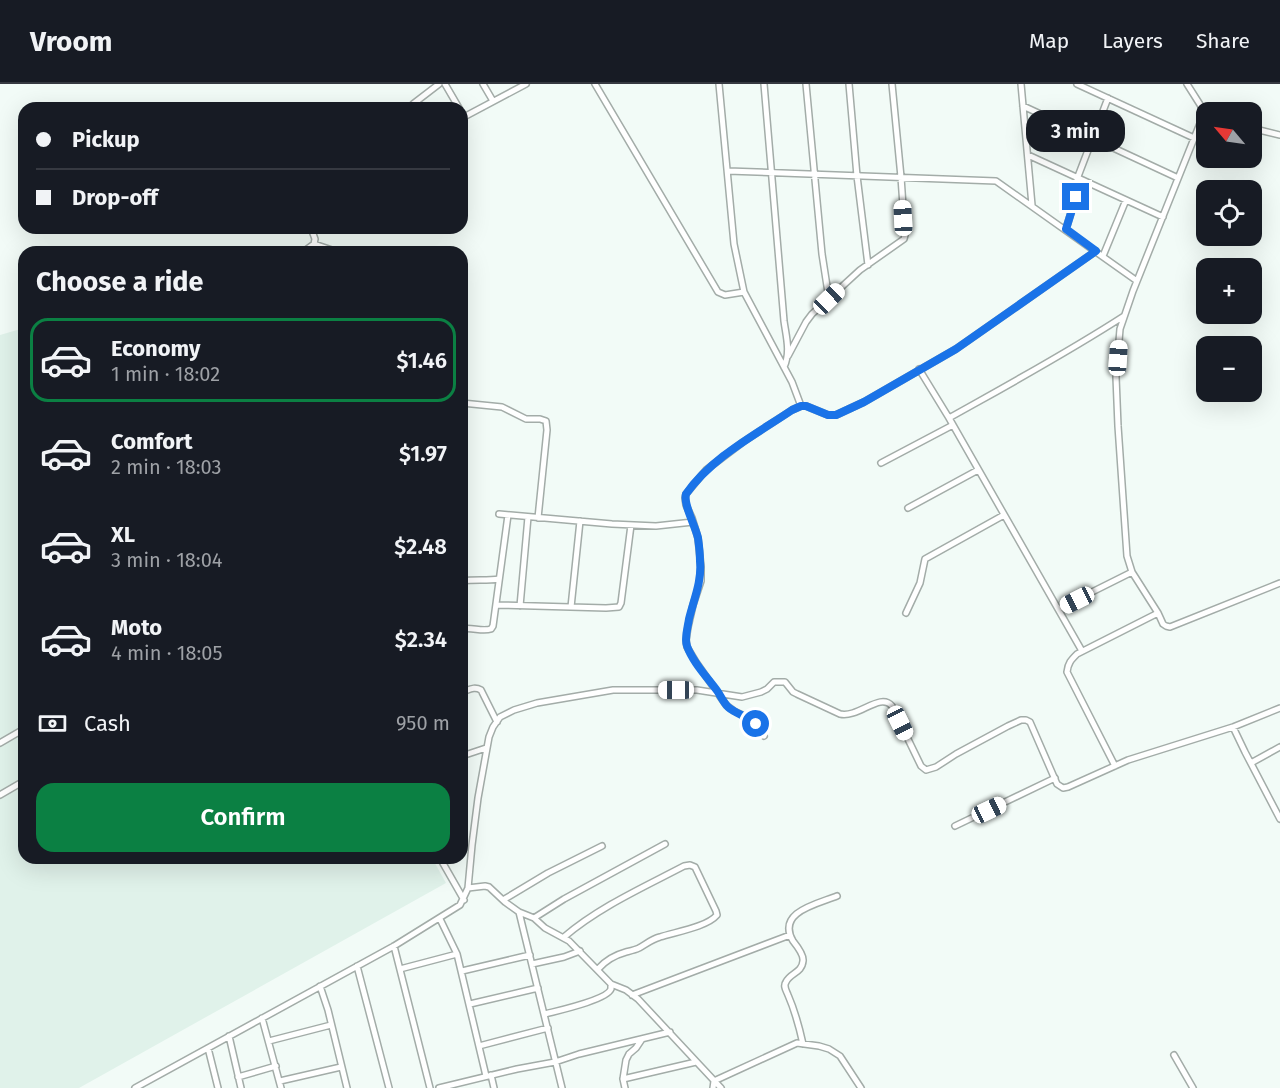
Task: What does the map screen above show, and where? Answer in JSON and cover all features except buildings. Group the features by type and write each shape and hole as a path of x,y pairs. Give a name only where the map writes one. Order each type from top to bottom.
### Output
{"street":[{"path":"416,102 439,84"},
{"path":"445,84 456,102"},
{"path":"483,84 493,101"},
{"path":"468,114 526,84"},
{"path":"595,84 718,292 725,295 744,292"},
{"path":"719,84 734,244 744,292 792,382 801,406"},
{"path":"764,84 788,356"},
{"path":"806,84 822,254 829,299"},
{"path":"849,84 868,265"},
{"path":"784,367 806,322 868,265 904,239 892,84"},
{"path":"1021,84 1032,205"},
{"path":"1077,84 1194,138"},
{"path":"1187,84 1198,102"},
{"path":"1066,229 1079,180 1108,98"},
{"path":"1023,106 1178,178"},
{"path":"1262,131 1280,135"},
{"path":"1196,134 1137,281 1124,316 1119,339 1116,376 1127,556 1132,572 1163,624 1170,627 1280,583"},
{"path":"1028,155 1163,217"},
{"path":"728,171 996,180 1137,281"},
{"path":"1103,256 1126,200"},
{"path":"311,246 314,244 313,234"},
{"path":"314,244 320,246"},
{"path":"764,736 749,718 729,708 687,647 686,640 700,581 701,567 698,538 685,498 691,487 706,470 792,410 806,406 828,415 836,415 864,402 956,349 1096,251"},
{"path":"949,418 1048,363 1124,316"},
{"path":"919,369 1082,651"},
{"path":"468,404 502,407 526,419 546,421 538,518"},
{"path":"881,463 953,425"},
{"path":"908,508 978,470"},
{"path":"499,514 631,525 657,526 693,522"},
{"path":"468,628 488,630 493,626 508,515"},
{"path":"906,612 920,583 925,559 1004,515"},
{"path":"520,606 528,517"},
{"path":"571,607 580,521"},
{"path":"497,605 619,607 631,525"},
{"path":"1058,609 1132,572"},
{"path":"468,580 499,579"},
{"path":"488,581 498,591"},
{"path":"1115,766 1067,672 1068,665 1082,651 1158,613"},
{"path":"135,1088 394,946 460,906 468,888 486,748 493,727 500,717 514,710 537,703 613,690 697,690 742,697 761,692 774,682 785,682 793,692 845,715 879,702 888,702 921,766 926,770 936,768 956,754 1008,726 1026,720 1030,722 1055,778 1063,788 1128,760 1233,727 1280,708"},
{"path":"468,690 477,688 481,690 497,722"},
{"path":"1233,727 1280,819"},
{"path":"0,743 18,732"},
{"path":"1251,763 1280,747"},
{"path":"468,754 486,748"},
{"path":"955,826 1055,778"},
{"path":"0,795 18,785"},
{"path":"534,918 564,899 666,844"},
{"path":"503,900 548,873 602,846"},
{"path":"443,864 464,900"},
{"path":"564,937 575,927 612,905 684,866 695,867 717,911 715,919 659,937 611,958 598,969"},
{"path":"468,888 489,887 519,912 534,918 546,928 564,937 611,984 632,995 670,1032 721,1088"},
{"path":"802,1044 796,1013 785,987 787,980 800,970 804,958 790,935 789,925 796,913 837,896"},
{"path":"519,912 562,1088"},
{"path":"440,919 457,954 479,1046 494,1088"},
{"path":"632,995 790,935"},
{"path":"394,946 430,1088"},
{"path":"532,964 580,951"},
{"path":"400,969 457,954"},
{"path":"462,971 530,955"},
{"path":"357,966 389,1088"},
{"path":"545,1014 572,1008 608,993 611,984"},
{"path":"320,986 347,1088"},
{"path":"470,1004 538,988"},
{"path":"262,1018 281,1085 341,1067"},
{"path":"268,1041 331,1025"},
{"path":"479,1046 548,1028"},
{"path":"439,1088 555,1062 670,1032"},
{"path":"229,1036 241,1088"},
{"path":"625,1088 623,1079 626,1059 642,1039"},
{"path":"714,1081 797,1043 829,1049 840,1056 861,1088"},
{"path":"208,1048 218,1088"},
{"path":"1174,1055 1193,1088"},
{"path":"623,1079 696,1062"},
{"path":"238,1077 276,1066"},
{"path":"152,1078 154,1088"},
{"path":"713,1088 714,1081"}],"shaded area":[{"path":"18,330 18,864 435,864 446,883 79,1088 0,1088 0,335"}],"route":[{"path":"756,724 726,705 687,647 688,627 700,581 701,567 698,538 686,505 686,494 706,470 792,410 806,406 828,415 836,415 864,402 956,349 1096,251 1066,229 1076,197"}]}
